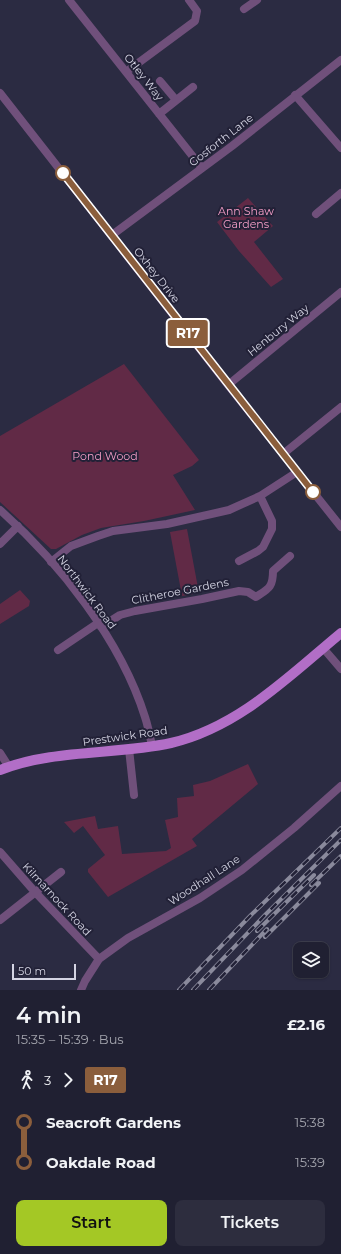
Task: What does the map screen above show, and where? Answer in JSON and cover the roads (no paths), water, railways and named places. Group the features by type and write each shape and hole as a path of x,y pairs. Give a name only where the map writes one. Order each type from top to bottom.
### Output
{"main road":[{"name":"Prestwick Road","path":"4,768 44,758 152,746 172,742 203,732 230,719 257,702 341,633"}],"street":[{"name":"Otley Way","path":"69,0 202,168"},
{"path":"126,72 195,21 197,10 189,0"},
{"path":"244,9 257,0"},
{"name":"Gosforth Lane","path":"112,235 202,168 341,60"},
{"path":"160,81 176,100"},
{"path":"159,114 193,86"},
{"path":"295,95 341,148"},
{"name":"Oxhey Drive","path":"1,96 341,527"},
{"path":"316,214 341,193"},
{"name":"Henbury Way","path":"228,385 341,292"},
{"path":"283,454 341,407"},
{"path":"51,562 71,546 114,531 167,524 217,513 236,507 260,496 297,472"},
{"path":"239,561 253,555 262,547 272,529 272,521 260,496"},
{"name":"Northwick Road","path":"0,510 18,526 51,562 85,603 100,625 114,647 134,688 146,718 152,746"},
{"path":"0,544 18,526"},
{"name":"Clitheroe Gardens","path":"100,625 120,615 135,611 239,591 248,592 256,597 270,587 273,580 273,571 290,556"},
{"path":"58,650 100,625"},
{"path":"324,648 341,669"},
{"path":"129,749 134,795"},
{"path":"0,753 4,768"},
{"name":"Woodhall Lane","path":"81,990 85,981 99,960 128,938 200,898 242,870 294,828 341,786"},
{"name":"Kilmarnock Road","path":"0,852 35,892 99,960"},
{"path":"0,920 61,872"}],"railway":[{"path":"179,990 251,915 341,828"},
{"path":"193,990 266,914 341,840"},
{"path":"311,885 341,856"},
{"path":"257,931 314,875"},
{"path":"265,937 319,883"},
{"path":"209,990 267,929"}],"park label":[{"name":"Ann Shaw Gardens","path":"246,217"},
{"name":"Pond Wood","path":"105,456"}]}
